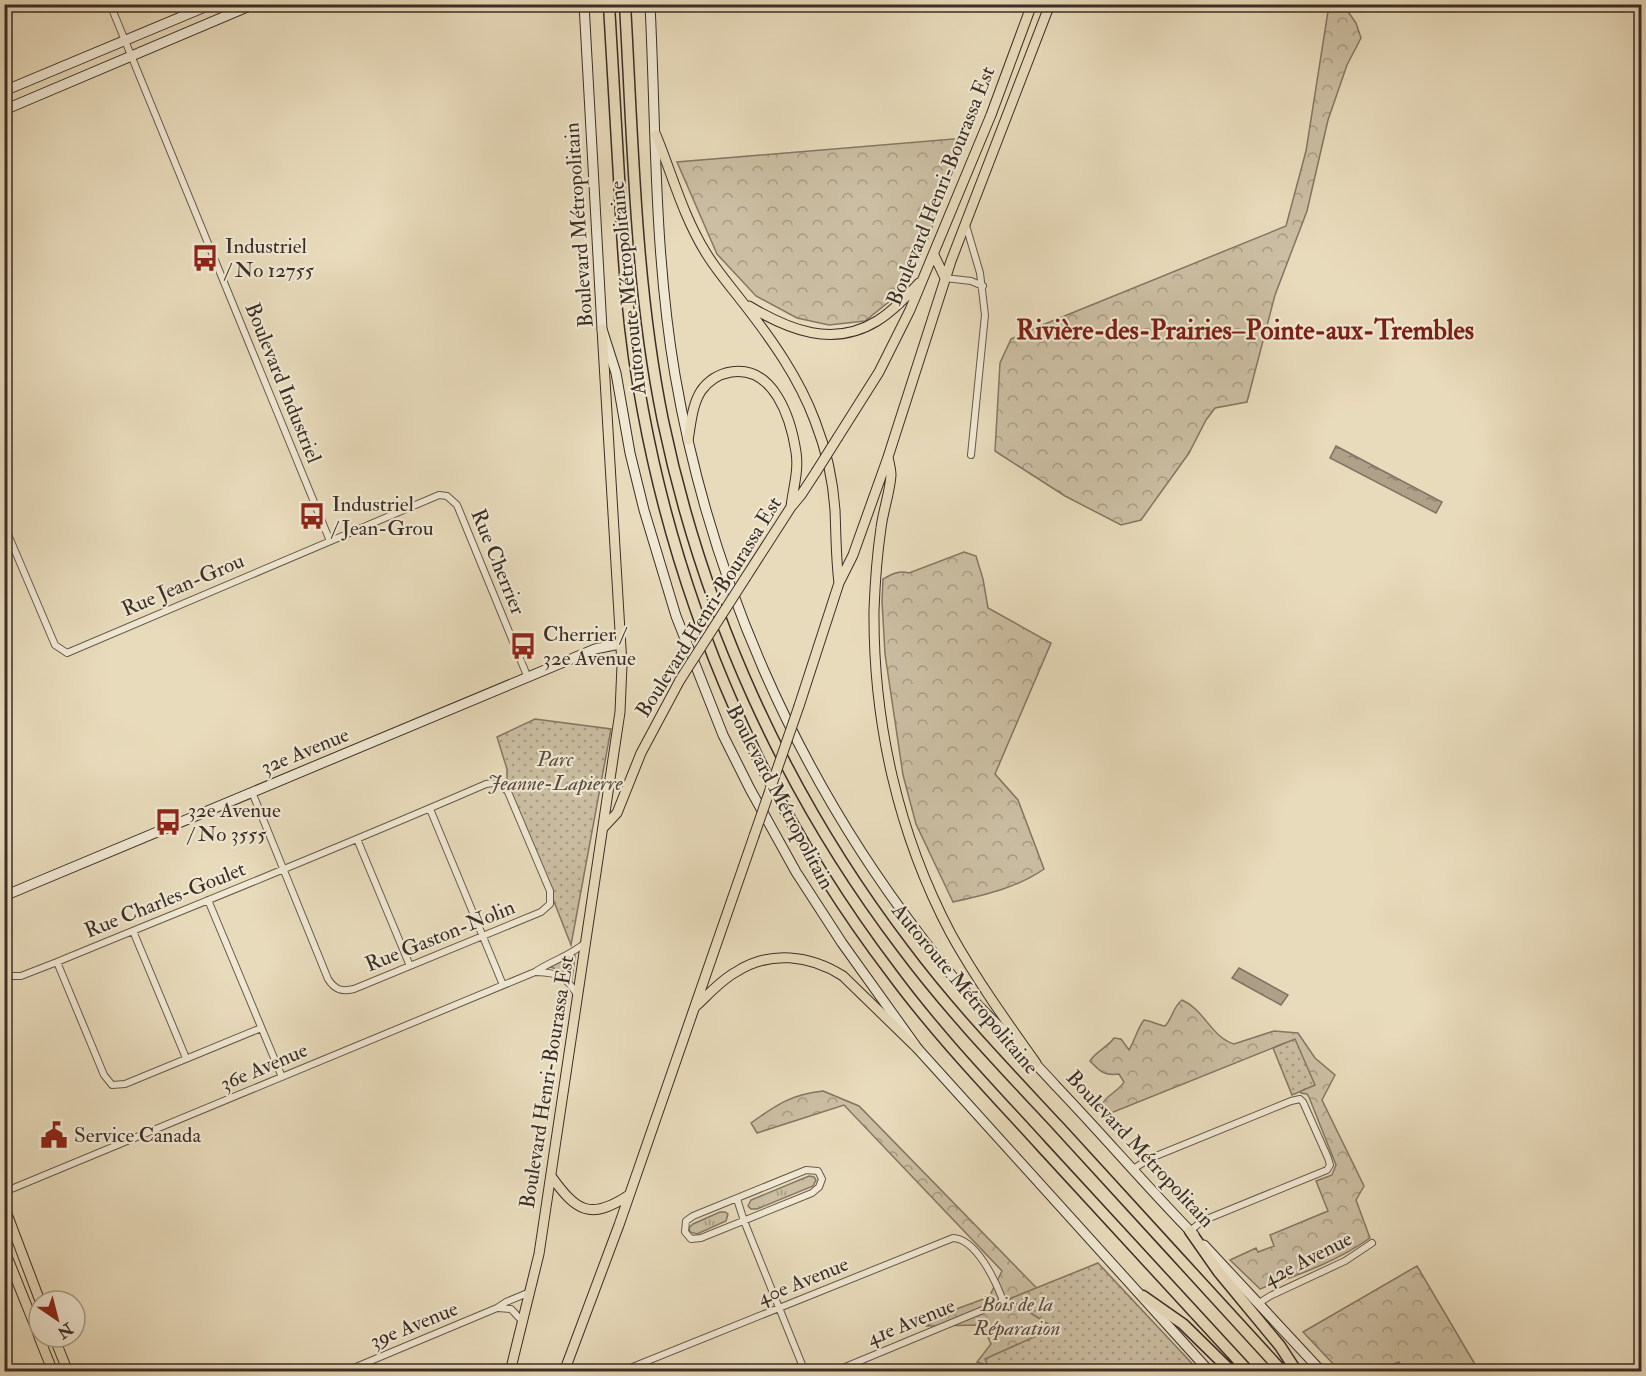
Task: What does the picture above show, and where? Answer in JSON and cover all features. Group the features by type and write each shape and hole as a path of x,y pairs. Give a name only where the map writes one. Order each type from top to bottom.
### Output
{"highway":[{"name":"Autoroute Métropolitaine","path":"609,4 625,280 643,411 660,491 681,566 709,648 744,730 782,804 822,873 867,941 909,997 969,1067 1249,1371"},
{"name":"Autoroute Métropolitaine","path":"625,4 641,267 650,347 660,407 697,551 725,632 761,715 792,777 833,848 866,898 921,972 966,1026 1283,1371"},
{"path":"1190,1231 1218,1271 1280,1346 1297,1371"},
{"path":"1143,1296 1184,1324 1232,1371"}],"main road":[{"path":"4,92 212,4"},
{"path":"4,110 254,4"},
{"name":"Boulevard Métropolitain","path":"650,4 656,135 655,175 663,281 675,374 688,440 710,522 742,618 779,703 821,785 866,858 918,932 978,1005 1036,1063 1322,1371"},
{"name":"Boulevard Henri-Bourassa Est","path":"510,1371 539,1254 603,828 617,813 644,747 680,680 816,472 894,343 934,255 991,115 1032,4"},
{"name":"Boulevard Henri-Bourassa Est","path":"564,1371 629,1194 754,836 839,583 853,555 888,457 945,278 1050,4"},
{"name":"Boulevard Métropolitain","path":"583,5 602,328 615,373 632,462 654,547 686,645 715,715 750,789 802,881 842,943 918,1049 1210,1371"},
{"path":"656,135 684,210 697,237 715,266 787,364 815,422 823,446 833,496 839,583"},
{"path":"934,255 945,278"},
{"path":"744,304 794,329 837,334 855,330 878,320 921,282"},
{"path":"602,328 622,679 618,731 603,828"},
{"path":"688,440 695,405 700,393 708,383 733,372 746,372 763,380 772,387 779,399 795,447 797,474 791,507"},
{"path":"888,457 891,475 880,531 876,569 875,638 882,722 894,782 918,861 950,932 984,988 1036,1063"},
{"name":"32e Avenue","path":"4,896 600,647 620,644"},
{"path":"694,1007 725,979 741,969 768,959 798,958 822,964 843,976 918,1049"},
{"path":"551,1176 570,1201 588,1209 608,1208 629,1194"},
{"path":"4,1206 35,1289"},
{"path":"4,1249 27,1307"},
{"path":"44,1349 53,1371"},
{"path":"59,1349 68,1371"}],"street":[{"name":"Boulevard Industriel","path":"110,4 330,541"},
{"path":"965,222 983,286 985,321 971,455"},
{"path":"945,278 970,281 983,286"},
{"name":"Rue Jean-Grou","path":"4,525 54,645 67,653 439,495 447,496"},
{"name":"Rue Cherrier","path":"447,496 457,505 528,678"},
{"name":"Rue Charles-Goulet","path":"4,970 10,976 21,976 486,784 498,783 508,792 550,891 550,904"},
{"path":"252,792 284,868"},
{"path":"430,809 503,985"},
{"path":"357,839 410,966"},
{"name":"Rue Gaston-Nolin","path":"284,868 328,979 339,990 354,989 541,912 550,904"},
{"path":"208,900 282,1077"},
{"path":"133,931 186,1058"},
{"name":"36e Avenue","path":"4,1192 535,972 574,952 586,943"},
{"path":"57,962 104,1075 112,1085 125,1084 261,1028"},
{"path":"535,972 551,972 561,975 569,982 578,996"},
{"path":"1133,1168 1143,1161 1291,1101 1302,1100 1307,1106 1328,1158 1330,1165 1328,1169 1202,1221 1190,1231"},
{"path":"806,1170 818,1171 822,1179 819,1187 812,1193 744,1221 700,1238 691,1239 685,1232 686,1221 693,1216 806,1170"},
{"path":"737,1199 805,1371"},
{"name":"40e Avenue","path":"620,1371 953,1238 967,1244 990,1269"},
{"name":"42e Avenue","path":"1259,1303 1345,1261 1372,1243"},
{"name":"41e Avenue","path":"833,1371 1002,1302 990,1269"},
{"name":"39e Avenue","path":"344,1371 497,1308 530,1292"},
{"path":"497,1308 511,1309 522,1322"}],"green space":[{"path":"1329,5 1348,5 1347,10 1356,23 1361,38 1347,65 1328,120 1307,211 1275,295 1247,402 1215,408 1189,453 1141,520 1121,525 1065,496 995,451 1000,363 1011,339 1286,226 1306,151"},
{"path":"965,138 925,246 896,296 865,321 829,325 797,318 756,296 717,254 677,162"},
{"path":"964,552 976,556 988,608 1051,643 995,774 1018,800 1044,869 1012,886 953,902 916,824 903,775 885,654 882,601 883,579 899,572 909,573"},
{"name":"Parc Jeanne-Lapierre","path":"535,719 611,729 571,945 507,781 507,769 497,737"},
{"path":"575,956 572,979 551,967 552,965"},
{"path":"1182,1000 1190,1004 1219,1035 1234,1044 1274,1031 1298,1033 1315,1058 1335,1075 1322,1100 1364,1186 1356,1200 1370,1238 1330,1261 1260,1289 1230,1260 1256,1248 1258,1252 1274,1246 1270,1235 1328,1211 1316,1181 1332,1175 1336,1165 1309,1097 1301,1093 1285,1043 1106,1115 1103,1103 1124,1082 1119,1074 1102,1072 1090,1061 1114,1038 1121,1039 1129,1050 1144,1020 1165,1026"},
{"path":"1295,1039 1315,1085 1292,1095 1273,1048"},
{"name":"Bois de la Réparation","path":"823,1091 859,1106 1063,1315 1101,1348 992,1367 977,1362 991,1344 983,1325 927,1326 943,1314 989,1297 1002,1271 844,1105 757,1133 751,1123 785,1101 812,1092"},
{"path":"809,1176 816,1180 813,1186 757,1209 751,1209 748,1206 751,1200"},
{"path":"720,1212 728,1214 726,1221 697,1234 690,1232 689,1228 693,1224"},
{"path":"1098,1263 1199,1371 990,1371 985,1359 1054,1328 1009,1299"},
{"path":"1417,1266 1479,1371 1402,1371 1399,1362 1374,1371 1340,1371 1303,1332"}],"water":[{"path":"1336,446 1442,502 1436,513 1330,458"},
{"path":"1239,968 1288,995 1281,1005 1232,978"}],"place":[{"name":"Industriel / No 12755","path":"205,258"},
{"name":"Industriel / Jean-Grou","path":"312,516"},
{"name":"Cherrier / 32e Avenue","path":"523,646"},
{"name":"32e Avenue / No 3555","path":"168,822"},
{"name":"Service Canada","path":"54,1135"}],"district":[{"name":"Rivière-des-Prairies–Pointe-aux-Trembles","path":"1245,330"}]}
